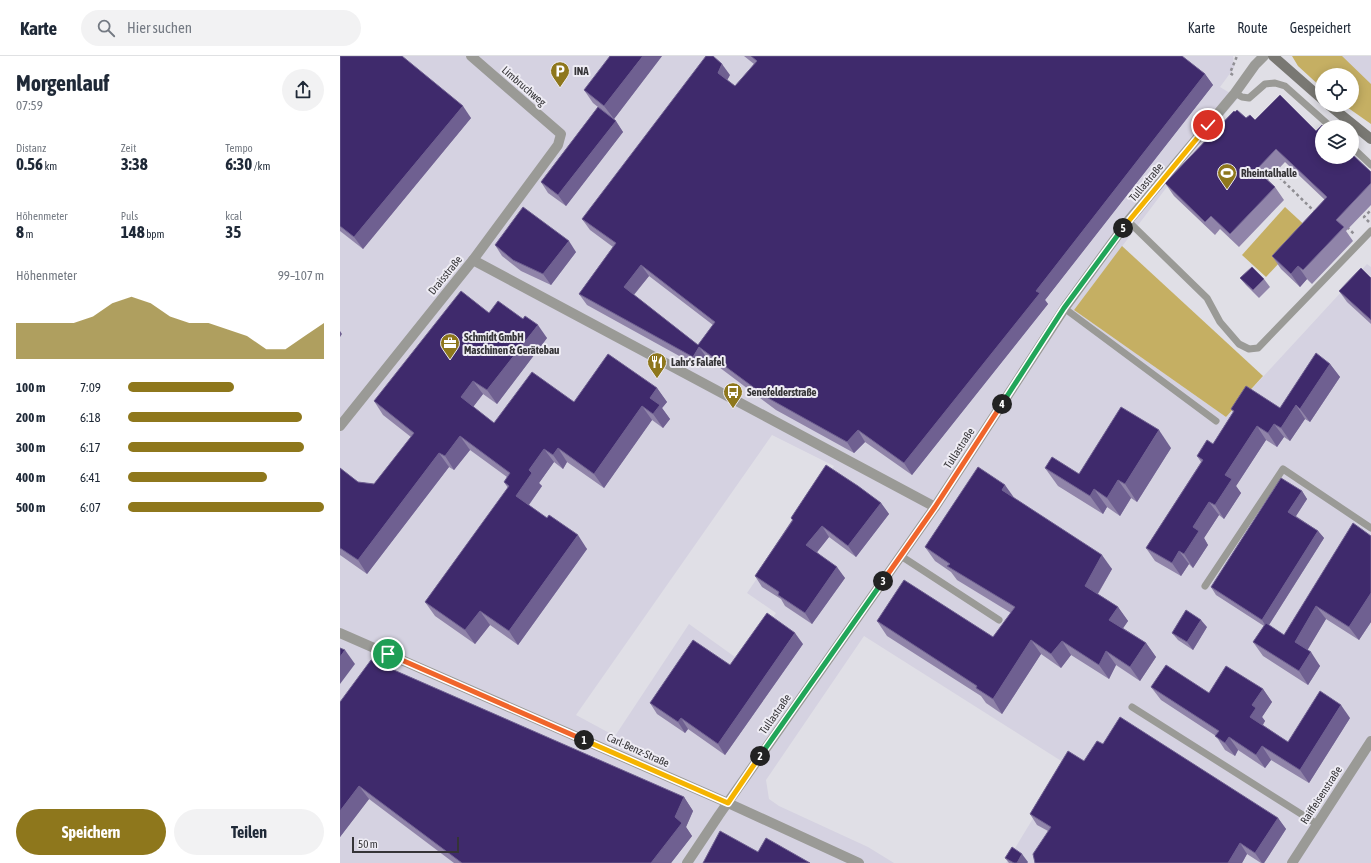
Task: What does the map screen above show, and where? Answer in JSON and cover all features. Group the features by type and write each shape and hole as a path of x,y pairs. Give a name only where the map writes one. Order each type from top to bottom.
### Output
{"main road":[{"path":"1273,56 1315,93"},
{"path":"1338,112 1347,120"},
{"path":"1359,129 1371,135"},
{"path":"1359,130 1371,139"}],"street":[{"name":"Limbruchweg","path":"471,56 561,134"},
{"name":"Tullastraße","path":"687,863 935,507 1064,308 1128,221 1235,93 1255,65 1264,56"},
{"name":"Draisstraße","path":"340,426 473,260 558,145 561,134"},
{"path":"473,260 935,507"},
{"name":"Carl-Benz-Straße","path":"340,633 728,803 859,863"},
{"name":"Raiffeisenstraße","path":"1292,863 1371,741"}],"lane":[{"path":"1235,93 1242,97 1249,98 1265,84 1274,83 1284,86 1323,120"},
{"path":"1359,154 1371,165"},
{"path":"1128,221 1207,298 1220,322 1239,344 1249,349 1258,348 1371,231"},
{"path":"1064,308 1216,421"},
{"path":"1205,586 1283,469 1371,528"},
{"path":"901,556 1000,620"},
{"path":"1132,707 1317,824"}],"path":[{"path":"1275,174 1316,214 1320,210"},
{"path":"1364,217 1371,210"}],"shaded area":[{"path":"340,56 1233,56 1234,68 1220,87 1238,98 1191,155 1074,310 1226,417 1367,264 1371,267 1371,863 1006,863 1066,764 864,636 766,780 769,799 779,806 868,847 894,863 340,863","holes":["772,435 834,466 747,593 776,613 742,662 689,624 615,736 576,715"]},
{"path":"1292,56 1342,56 1354,68 1315,68 1315,82 1298,66"},
{"path":"1325,56 1371,56 1371,93 1359,82 1359,68 1342,68"},
{"path":"1359,72 1371,84 1371,124 1354,112 1359,112"},
{"path":"1285,207 1310,230 1266,277 1242,255"},
{"path":"1122,246 1263,376 1226,417 1074,310"}],"building":[{"path":"340,56 402,56 463,106 354,237 340,226"},
{"path":"610,56 643,56 604,106 584,90"},
{"path":"706,56 713,56 722,64 718,73 735,86 757,61 751,56 1182,56 1205,74 1036,291 1040,293 904,463 858,430 847,442 768,398 699,347 693,357 579,294 616,243 582,219","holes":["641,265 715,322 698,345 624,287"]},
{"path":"1280,95 1315,130 1315,164 1359,164 1359,161 1371,172 1371,183 1336,220 1344,227 1303,270 1298,266 1291,274 1272,256 1327,197 1276,149 1256,170 1275,187 1230,234 1211,216 1205,222 1165,183 1234,111 1235,112 1237,110 1246,118 1250,115 1255,120"},
{"path":"598,107 616,121 558,195 541,182"},
{"path":"523,207 569,241 543,274 513,260 495,245"},
{"path":"1252,267 1264,279 1253,290 1240,278"},
{"path":"1361,268 1371,278 1371,320 1339,291"},
{"path":"461,291 489,313 498,301 523,319 525,316 538,325 487,390 473,381 461,397 494,423 532,372 574,402 608,354 657,388 650,398 660,405 653,414 642,406 594,474 558,448 553,455 544,449 529,470 532,473 516,496 547,518 549,515 578,535 509,631 480,611 465,630 425,602 509,486 504,482 510,473 460,436 445,456 439,453 358,560 340,548 340,468 358,482 374,484 414,433 374,401"},
{"path":"1316,353 1330,364 1300,409 1296,405 1281,428 1274,424 1268,433 1257,426 1225,475 1232,479 1215,505 1209,502 1193,527 1199,531 1184,554 1179,551 1172,563 1146,548 1203,460 1197,456 1207,440 1213,444 1234,411 1231,409 1246,386 1280,408"},
{"path":"1121,407 1159,430 1125,484 1118,480 1107,498 1094,489 1090,496 1045,468 1052,457 1079,474"},
{"path":"826,465 881,503 848,546 822,526 806,545 837,567 805,613 778,595 779,592 755,576 793,520 791,518"},
{"path":"978,467 1005,485 1002,490 1102,555 1085,586 1118,607 1109,620 1146,643 1130,667 1106,651 1099,665 1062,641 1051,654 1031,640 993,699 976,688 977,686 877,621 904,580 993,637 1015,607 947,566 950,564 925,547"},
{"path":"1281,478 1302,491 1288,512 1318,531 1262,620 1211,587"},
{"path":"1353,523 1371,536 1371,593 1349,627 1316,606 1295,642 1311,652 1299,671 1253,642 1266,623 1284,635"},
{"path":"1186,610 1201,620 1187,642 1172,633"},
{"path":"767,613 795,633 718,744 681,718 678,722 650,703 693,640 730,665"},
{"path":"340,648 345,650 340,657"},
{"path":"371,660 684,797 675,817 682,823 651,863 462,863 359,786 340,811 340,702"},
{"path":"1166,665 1209,693 1226,666 1263,689 1252,705 1256,708 1250,717 1288,742 1320,691 1341,705 1300,770 1262,746 1256,755 1229,737 1225,743 1215,736 1219,731 1151,687"},
{"path":"1120,717 1278,818 1255,853 1240,843 1228,863 1035,863 1033,854 1051,827 1030,814 1068,751 1084,761 1097,741 1103,744"},
{"path":"720,831 758,852 766,838 810,863 703,863"},
{"path":"1012,847 1022,854 1017,863 1005,858"}],"place":[{"name":"INA","path":"560,88"},
{"name":"Rheintalhalle","path":"1227,190"},
{"name":"Schmidt GmbH Maschinen & Gerätebau","path":"450,360"},
{"name":"Lahr's Falafel","path":"657,379"},
{"name":"Senefelderstraße","path":"733,409"}],"route":[{"path":"388,654 728,803 935,507 1066,306 1128,221 1208,125"}]}
